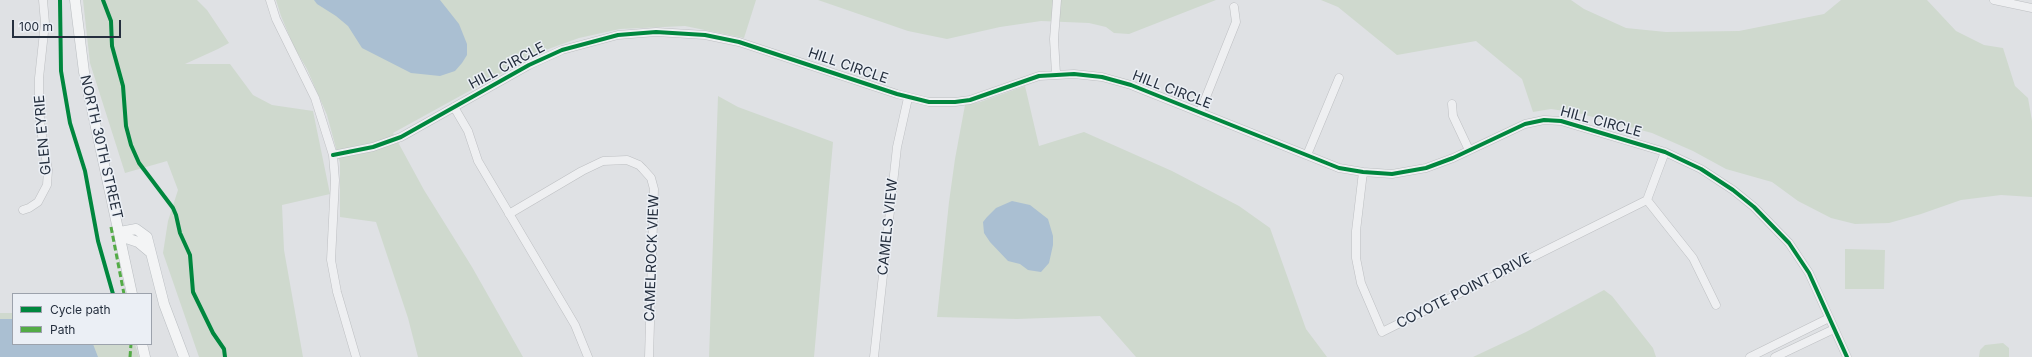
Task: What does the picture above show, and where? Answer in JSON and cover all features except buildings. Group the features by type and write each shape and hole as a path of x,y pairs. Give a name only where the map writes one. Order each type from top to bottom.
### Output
{"main road":[{"name":"NORTH 30TH STREET","path":"75,0 84,72 120,232 132,293"},
{"path":"120,232 136,229 147,237 164,304 184,357"},
{"path":"142,345 145,357"}],"street":[{"name":"GLEN EYRIE","path":"23,210 38,202 48,185 48,170 41,130 39,107 39,78 45,23 44,0"},
{"path":"270,0 276,19 315,98 333,155 335,186 331,260 338,292 356,357"},
{"path":"1056,74 1054,39 1057,0"},
{"path":"1994,0 2032,8"},
{"path":"1200,112 1236,22 1234,7"},
{"name":"HILL CIRCLE","path":"333,155 390,142 529,64 562,50 618,35 656,32 705,35 739,42 908,98 942,103 963,101 984,96 1026,80 1056,74 1088,75 1116,80 1339,168 1364,172 1392,174 1415,170 1440,163 1470,150 1515,127 1535,121 1552,120 1575,124 1665,152 1717,178 1754,207 1789,243 1809,273 1847,357"},
{"path":"1307,155 1339,78"},
{"name":"CAMELS VIEW","path":"874,357 897,147 908,98"},
{"path":"1452,104 1453,116 1470,150"},
{"path":"454,107 470,135 478,162 575,325 588,357"},
{"path":"1665,152 1647,200 1692,258 1702,274 1716,305"},
{"name":"CAMELROCK VIEW","path":"509,214 582,171 603,161 620,159 627,160 643,169 651,178 654,189 649,357"},
{"name":"COYOTE POINT DRIVE","path":"1364,172 1356,231 1356,258 1361,283 1382,332 1647,200"},
{"path":"1750,357 1829,318"},
{"path":"1775,357 1834,329"}],"shaded area":[{"path":"83,0 197,0 207,10 229,43 185,64 230,64 253,95 272,105 313,111 330,194 282,205 284,250 303,357 199,357 163,253 168,221 178,190 167,161 125,173 90,63"},
{"path":"276,0 756,0 744,38 685,26 620,29 579,38 543,51 393,133 424,190 472,267 523,357 418,357 408,318 376,222 340,217 340,163 327,115 307,69 294,47"},
{"path":"818,0 1216,0 1129,34 1114,33 1106,27 1089,23 1041,21 1000,27 947,39 908,31"},
{"path":"1321,0 1571,0 1584,9 1626,28 1666,32 1739,31 1824,14 1841,0 1927,0 1956,31 1984,45 2003,48 2015,86 2028,98 2032,121 2032,197 2001,195 1961,200 1889,223 1855,224 1831,218 1798,201 1772,182 1726,169 1693,151 1652,133 1578,113 1551,109 1533,112 1522,79 1476,41 1397,55 1338,7"},
{"path":"1025,86 1039,146 1084,132 1172,171 1239,206 1270,228 1306,329 1327,357 1136,357 1100,316 1017,319 937,317 949,202 965,105 980,102"},
{"path":"718,96 738,107 833,142 814,357 709,357"},
{"path":"1845,249 1885,250 1884,289 1845,289"},
{"path":"1604,290 1612,296 1653,348 1656,357 1473,357 1526,332"},
{"path":"0,313 12,313 12,345 135,345 139,357 0,357"},
{"path":"2003,343 2009,348 2009,357 1979,357 1980,350 1985,345"}],"water":[{"path":"314,0 440,0 459,24 467,44 467,55 455,71 440,76 411,73 362,48 348,26 336,16 317,4"},
{"path":"1012,201 1030,205 1048,219 1053,236 1053,245 1049,263 1041,272 1028,270 1020,264 1008,261 990,242 984,233 983,222 987,217 996,208"},
{"path":"0,319 12,319 12,345 93,345 98,357 0,357"}],"marked path":[{"path":"111,227 124,293"},
{"path":"130,357 131,345"}],"cycle path":[{"path":"60,0 61,71 70,123 85,171 98,241 113,293"},
{"path":"103,0 111,21 112,46 123,86 126,126 131,145 139,163 173,208 180,233 190,255 193,292 213,333 224,349 225,357"},
{"path":"333,155 373,147 401,137 529,65 562,50 618,35 656,32 705,35 739,42 897,94 929,102 955,102 970,100 1039,76 1074,74 1102,77 1131,85 1339,168 1363,172 1392,174 1426,168 1453,158 1525,124 1544,120 1561,121 1665,152 1701,169 1733,190 1754,207 1789,243 1809,273 1847,357"}]}
